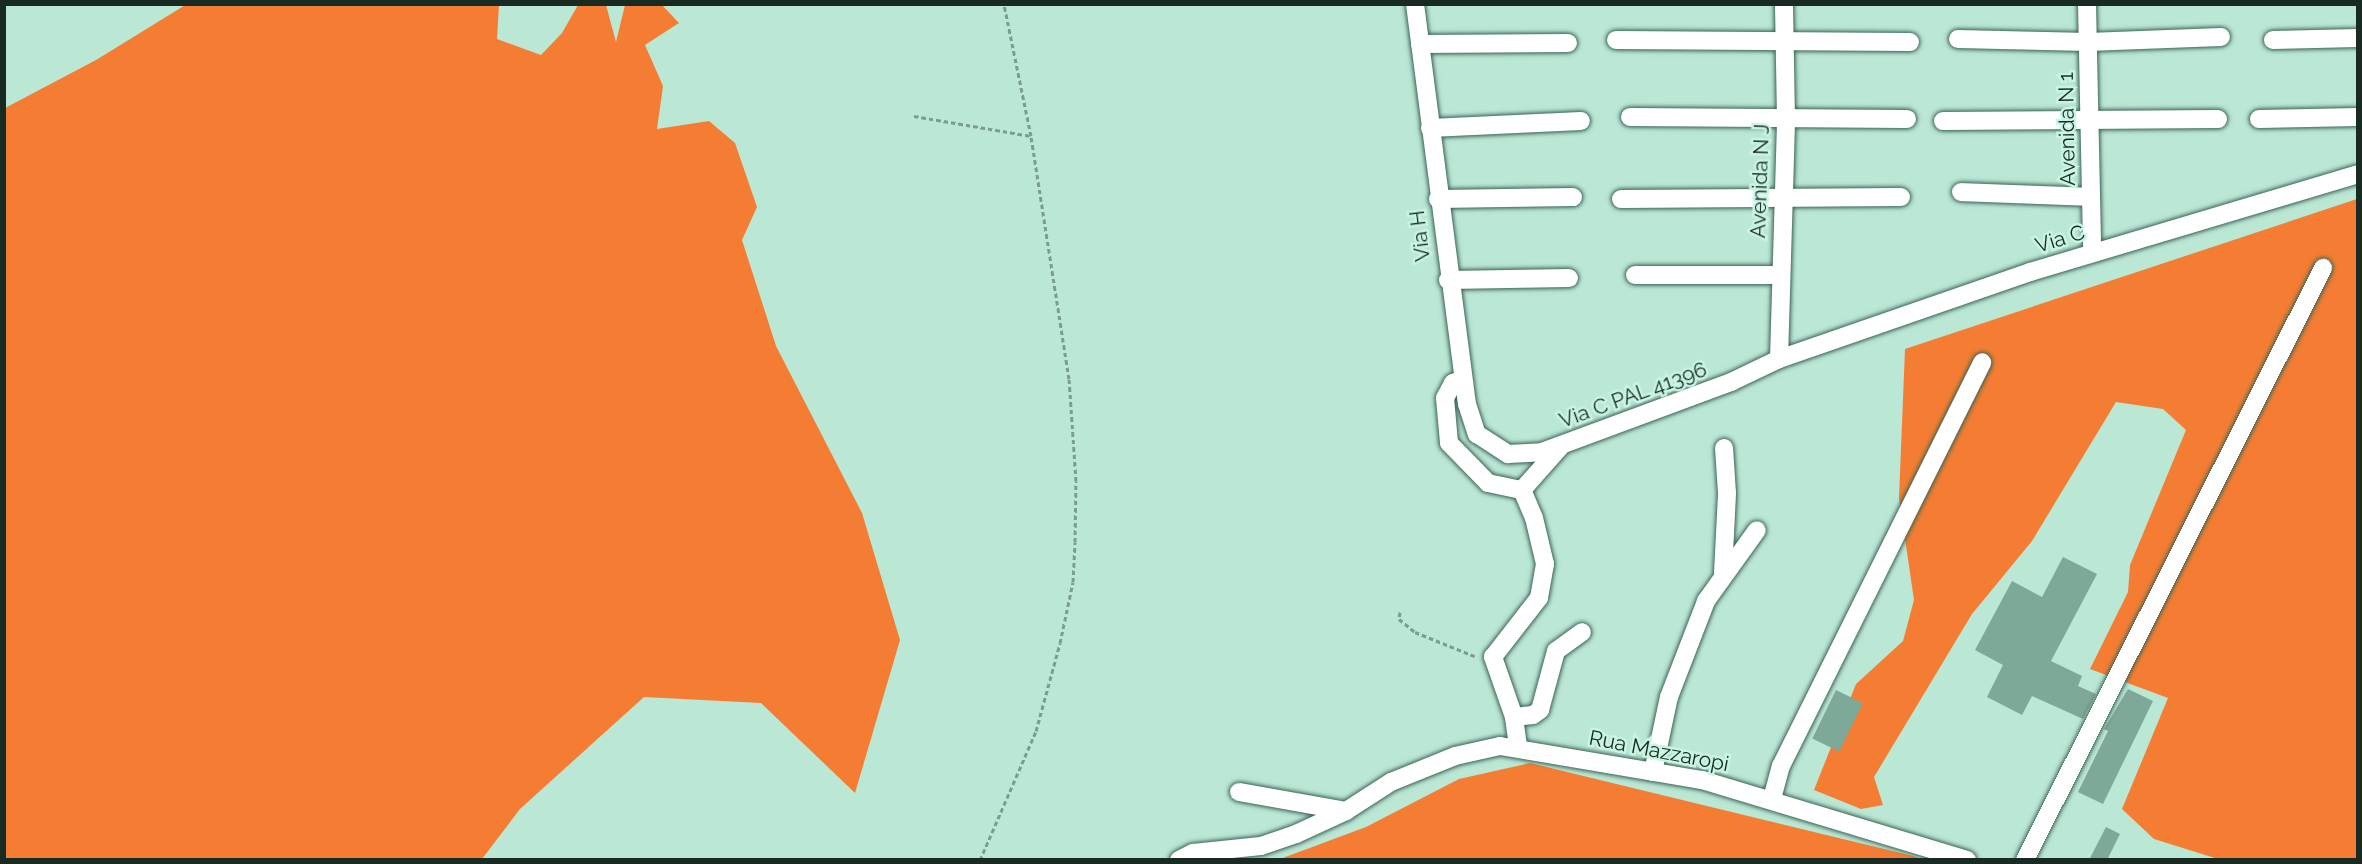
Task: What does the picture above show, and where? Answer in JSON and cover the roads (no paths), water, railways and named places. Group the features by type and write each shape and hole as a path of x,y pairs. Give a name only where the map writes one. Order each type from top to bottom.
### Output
{"street":[{"name":"Via H","path":"1415,4 1448,280 1464,380 1477,434 1498,450"},
{"name":"Avenida N J","path":"1779,359 1781,199 1786,120 1784,4"},
{"name":"Avenida N 1","path":"2087,4 2092,253"},
{"path":"1958,39 2088,42 2221,37"},
{"path":"2273,40 2358,38"},
{"path":"1616,40 1910,42"},
{"path":"1420,44 1568,43"},
{"path":"1630,117 1786,120 1907,119"},
{"path":"1943,121 2090,117 2218,119"},
{"path":"2259,119 2358,117"},
{"path":"1430,128 1581,121"},
{"name":"Via C","path":"1779,359 2092,253 2358,174"},
{"path":"1961,192 2091,196"},
{"path":"1438,200 1573,197"},
{"path":"1621,199 1901,197"},
{"path":"2025,860 2323,268"},
{"path":"1635,275 1780,275"},
{"path":"1448,280 1569,278"},
{"name":"Via C PAL 41396","path":"1498,450 1525,455 1562,445 1731,382 1779,359"},
{"path":"1772,799 1780,766 1982,362"},
{"path":"1464,380 1453,383 1445,398 1449,443 1488,483 1522,490"},
{"path":"1522,490 1562,445"},
{"path":"1723,573 1727,493 1724,448"},
{"path":"1518,746 1514,717 1493,665 1493,657 1530,613 1543,585 1545,564 1534,518 1522,490"},
{"path":"1653,772 1669,697 1686,647 1723,573 1742,553 1757,530"},
{"path":"1514,717 1533,715 1540,710 1556,651 1582,632"},
{"name":"Rua Mazzaropi","path":"1179,860 1193,853 1261,846 1346,811 1391,782 1455,756 1518,746 1653,772 1772,799 1967,860"},
{"path":"1239,792 1346,811"}]}
